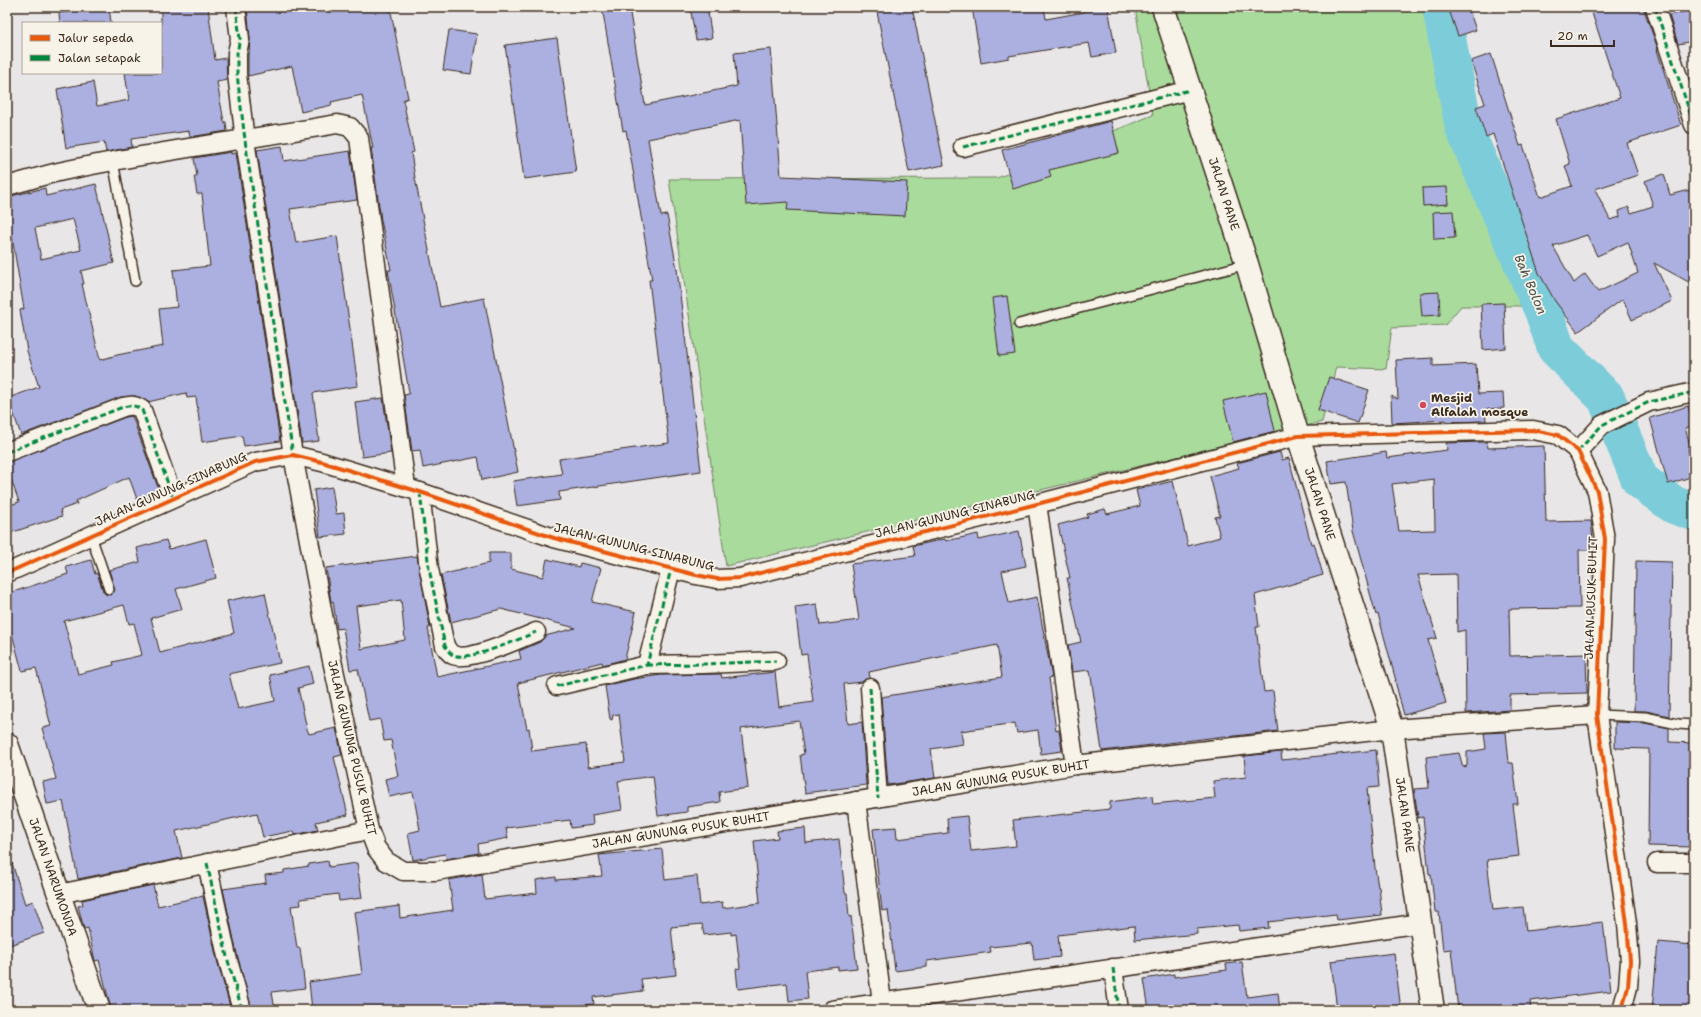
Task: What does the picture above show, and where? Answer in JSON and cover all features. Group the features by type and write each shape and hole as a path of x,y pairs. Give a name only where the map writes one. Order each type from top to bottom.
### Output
{"street":[{"name":"JALAN GUNUNG PUSUK BUHIT","path":"236,7 240,39 237,53 237,74 245,140 293,455 328,642 369,830 376,848 386,861 403,871 436,871 1074,765 1392,729 1597,715"},
{"name":"JALAN PANE","path":"1163,7 1247,264 1298,436 1392,729 1433,1010"},
{"path":"1655,7 1694,125"},
{"path":"963,147 1190,90"},
{"path":"7,186 62,171 182,148 245,140 337,124 350,127 359,138 413,489 445,646 450,654 465,656 496,649 536,632"},
{"path":"1578,451 1602,425 1649,402 1694,392"},
{"path":"7,452 124,407 130,405 137,406 142,410 173,498"},
{"name":"JALAN PUSUK BUHIT","path":"1298,436 1533,430 1558,435 1578,451 1597,491 1605,539 1597,715 1627,923 1630,961 1628,987 1622,1010"},
{"name":"JALAN GUNUNG SINABUNG","path":"7,573 255,462 293,455 413,489 554,538 717,579 740,578 1037,504 1298,436"},
{"path":"1037,504 1074,765"},
{"path":"647,665 670,568"},
{"path":"557,686 647,665 776,661"},
{"path":"870,688 878,798"},
{"name":"JALAN NARUMONDA","path":"7,744 99,1010"},
{"path":"856,801 883,1006"},
{"path":"59,894 369,830"},
{"path":"207,863 226,957 242,1010"},
{"path":"1657,863 1694,863"},
{"path":"832,1010 883,1006 1113,968 1421,923"},
{"path":"1113,968 1119,1010"}],"lane":[{"path":"113,161 135,281"},
{"path":"1019,324 1247,264"},
{"path":"91,536 109,588"},
{"path":"1597,715 1644,717 1678,724 1694,725"}],"green space":[{"path":"1135,7 1430,7 1452,119 1525,306 1461,306 1445,325 1392,328 1386,369 1336,367 1322,422 726,566 669,179 997,178 1153,115"}],"building":[{"path":"109,7 111,22 60,22 59,13"},
{"path":"208,7 215,60 226,58 227,80 217,82 227,131 190,137 189,131 131,139 132,147 106,152 104,142 66,148 57,89 93,82 97,106 129,100 125,74 162,74 161,8"},
{"path":"247,7 390,7 408,98 403,100 414,152 411,153 415,178 440,307 484,298 518,472 482,480 478,457 423,468 420,450 412,451 404,395 409,394 409,392 388,270 391,270 381,220 371,148 373,148 362,95 331,102 332,105 301,112 292,66 248,76 250,38"},
{"path":"602,7 629,7 645,105 737,86 734,53 771,49 781,176 907,182 905,216 787,210 788,202 746,205 740,120 648,139 661,216 667,215 677,269 701,471 559,492 560,500 517,506 513,481 562,474 559,459 669,443 649,280 652,280 626,130 623,131"},
{"path":"690,7 707,7 712,38 696,40"},
{"path":"876,7 912,7 944,165 909,172"},
{"path":"972,7 1044,7 1046,19 1084,12 1083,7 1108,7 1116,53 1092,57 1089,43 1009,56 1009,58 981,63"},
{"path":"1448,7 1468,7 1476,30 1458,36"},
{"path":"1590,7 1643,7 1658,49 1657,50 1681,125 1627,143 1638,175 1595,189 1610,220 1620,217 1619,211 1629,207 1631,213 1653,206 1645,181 1664,174 1670,195 1694,189 1694,285 1654,263 1672,301 1632,320 1623,299 1578,332 1555,301 1539,273 1493,134 1486,137 1476,107 1485,104 1471,61 1491,54 1520,146 1523,145 1540,197 1572,186 1565,166 1570,164 1556,119 1620,98","holes":["1587,235 1597,256 1628,242 1638,273 1598,292 1585,274 1574,283 1553,246"]},
{"path":"1694,9 1694,41 1678,44 1669,15"},
{"path":"449,30 477,34 471,74 443,70"},
{"path":"557,38 576,172 524,179 505,45"},
{"path":"1111,121 1119,153 1049,170 1051,177 1013,189 1002,150"},
{"path":"282,146 284,161 350,151 357,200 290,209 296,243 337,236 358,386 313,393 319,441 302,443 257,150"},
{"path":"231,152 231,154 236,153 280,441 244,446 242,436 202,442 196,397 187,398 186,393 148,402 135,396 121,397 21,435 8,398 39,387 27,351 20,310 24,309 12,237 7,238 7,197 45,188 46,196 96,184 114,263 81,271 84,284 82,284 100,360 163,346 159,309 177,307 173,270 210,266 202,194 197,194 194,176 197,176 194,158","holes":["73,219 81,250 41,259 35,228"]},
{"path":"1447,187 1448,204 1423,206 1422,188"},
{"path":"1453,211 1455,238 1434,239 1433,212"},
{"path":"1439,292 1440,315 1422,316 1420,293"},
{"path":"1007,296 1015,354 999,356 992,298"},
{"path":"1504,303 1506,348 1483,350 1481,304"},
{"path":"1433,358 1433,366 1476,364 1478,394 1503,393 1504,408 1485,409 1486,421 1445,422 1445,420 1392,423 1391,396 1398,399 1396,360"},
{"path":"1329,377 1369,390 1358,423 1318,410"},
{"path":"1266,391 1275,431 1233,442 1223,401"},
{"path":"383,398 391,453 362,457 355,402"},
{"path":"1688,406 1694,425 1685,428 1691,448 1688,449 1694,468 1694,476 1668,484 1650,418"},
{"path":"132,416 160,493 138,502 129,477 76,501 77,504 60,510 62,516 7,534 7,506 19,502 7,468 7,462"},
{"path":"1487,442 1488,448 1544,446 1546,522 1591,521 1594,550 1579,550 1580,608 1509,609 1510,656 1586,654 1587,693 1510,695 1510,710 1466,713 1465,630 1457,632 1456,574 1418,575 1437,638 1428,640 1446,703 1404,715 1378,614 1376,615 1353,531 1346,482 1331,484 1327,461 1386,452 1387,458 1447,450 1446,443","holes":["1434,479 1435,530 1399,531 1392,484"]},
{"path":"1280,452 1282,460 1289,458 1311,544 1314,543 1323,575 1255,595 1259,627 1256,627 1264,692 1273,691 1278,731 1102,751 1090,670 1072,672 1068,645 1081,642 1067,578 1070,578 1058,525 1088,517 1087,514 1105,509 1107,514 1140,506 1136,490 1173,481 1188,546 1220,537 1215,517 1220,516 1210,476 1239,468 1237,463"},
{"path":"332,487 336,514 344,513 346,534 320,537 314,490"},
{"path":"1019,531 1026,566 1002,571 1009,603 1037,597 1052,677 1049,678 1056,731 1059,730 1062,751 1041,754 1038,730 1017,733 1015,723 961,731 963,744 931,749 935,778 888,785 881,697 1002,677 997,645 869,672 870,678 862,682 844,684 848,724 862,722 866,785 805,793 800,755 804,754 799,721 741,729 748,788 719,792 720,802 687,807 687,812 658,816 653,776 618,781 622,810 592,815 593,825 571,828 570,820 506,828 508,838 478,844 479,853 446,859 445,854 413,860 408,833 420,830 413,792 389,797 385,779 398,776 391,740 384,741 380,719 369,721 358,669 350,670 343,628 337,629 326,568 417,556 430,627 428,628 437,677 521,659 519,651 540,642 545,636 576,628 501,609 451,622 441,575 489,563 489,553 511,553 511,569 543,577 547,559 579,567 580,563 601,568 592,602 636,612 625,659 603,665 602,662 518,683 527,729 529,728 532,751 586,744 588,767 625,762 619,714 613,715 612,720 610,719 605,686 634,679 661,675 721,674 722,678 775,672 779,707 813,702 807,654 801,655 795,607 817,604 820,625 859,620 851,564 915,556 913,546 945,539 946,541 978,534 979,540","holes":["401,600 405,640 361,649 356,606"]},
{"path":"206,539 216,578 176,589 182,609 151,618 160,653 234,633 227,601 265,593 280,663 229,674 238,709 275,701 270,675 309,666 313,684 298,688 307,729 309,734 336,728 342,755 334,757 348,815 316,822 318,830 294,835 293,831 263,837 257,813 176,831 182,858 78,879 63,801 47,804 43,782 56,779 42,728 51,726 36,668 22,671 11,630 7,631 7,594 68,574 66,567 91,560 95,574 97,573 103,591 105,594 111,595 115,590 109,570 140,562 137,548 166,540 169,549","holes":["124,605 129,624 134,623 142,655 113,662 114,665 78,674 64,621"]},
{"path":"1636,561 1672,562 1669,716 1646,711 1634,711"},
{"path":"1615,722 1644,723 1669,728 1669,742 1694,743 1694,847 1648,846 1649,749 1615,748"},
{"path":"1506,732 1509,763 1513,763 1518,804 1513,804 1519,856 1487,860 1493,910 1523,907 1526,931 1603,922 1611,991 1530,1001 1531,1010 1458,1010 1451,949 1443,950 1439,912 1435,912 1431,874 1429,874 1423,817 1418,818 1414,789 1429,788 1426,757 1459,753 1463,767 1467,766 1467,752 1486,749 1484,733"},
{"path":"1376,750 1379,787 1367,788 1375,868 1382,915 1337,920 1336,914 1268,922 1269,928 1239,931 1238,925 1197,929 1197,934 1135,940 1134,926 1058,935 1060,957 1034,960 1032,943 990,947 991,952 927,961 927,967 895,971 888,910 882,911 873,829 896,827 897,839 948,833 947,818 967,816 971,851 1016,846 1013,820 1110,809 1110,802 1152,796 1153,804 1215,798 1213,781 1246,777 1244,756 1281,752 1282,760"},
{"path":"805,828 806,843 839,839 845,893 847,893 849,917 851,916 857,968 838,970 838,967 805,971 808,999 789,1001 787,983 738,989 736,969 740,968 736,934 731,935 731,932 704,935 702,924 671,927 676,975 641,979 643,991 593,997 594,1004 576,1006 577,1010 312,1010 309,982 362,974 354,912 399,906 400,918 453,910 449,880 482,874 485,899 537,893 536,880 556,877 556,880 602,876 599,855 662,849 665,880 697,876 700,905 722,902 723,908 760,903 754,841 778,838 777,831"},
{"path":"7,860 11,860 25,904 33,901 44,933 7,946"},
{"path":"328,861 329,867 357,863 362,898 339,901 338,894 300,899 301,905 291,906 297,948 300,948 305,988 272,992 275,1010 252,1010 237,954 223,889 266,883 265,875 284,873 284,870"},
{"path":"153,885 158,906 203,896 217,960 231,1010 111,1010 99,960 95,961 88,928 84,929 78,906 83,905 82,900"},
{"path":"1658,942 1694,945 1694,1010 1652,1010"},
{"path":"1394,953 1401,1010 1337,1010 1331,961"},
{"path":"1242,962 1247,997 1278,993 1280,1010 1149,1010 1144,979 1174,974 1174,977 1227,970 1226,964"}],"waterway":[{"name":"Bah Bolon","path":"1441,7 1464,128 1544,313 1556,348 1606,398 1640,480 1674,505 1694,512"}],"marked path":[{"path":"236,7 240,39 237,53 237,74 245,140 293,455"},
{"path":"1655,7 1694,125"},
{"path":"963,147 1190,90"},
{"path":"1578,451 1602,425 1649,402 1694,392"},
{"path":"7,452 123,407 135,406 142,410 173,498"},
{"path":"420,492 429,569 445,646 448,651 453,655 460,656 482,653 536,632"},
{"path":"557,686 647,665 671,569"},
{"path":"647,665 776,661"},
{"path":"870,688 878,798"},
{"path":"207,863 227,957 242,1010"},
{"path":"1113,968 1119,1010"}],"cycle path":[{"path":"7,573 255,462 293,455 322,462 420,492 554,538 696,575 717,579 740,578 1037,504 1298,436 1533,430 1558,435 1578,451 1597,491 1605,539 1597,715 1627,923 1630,961 1628,987 1622,1010"}],"place":[{"name":"Mesjid Alfalah mosque","path":"1423,405"}]}
